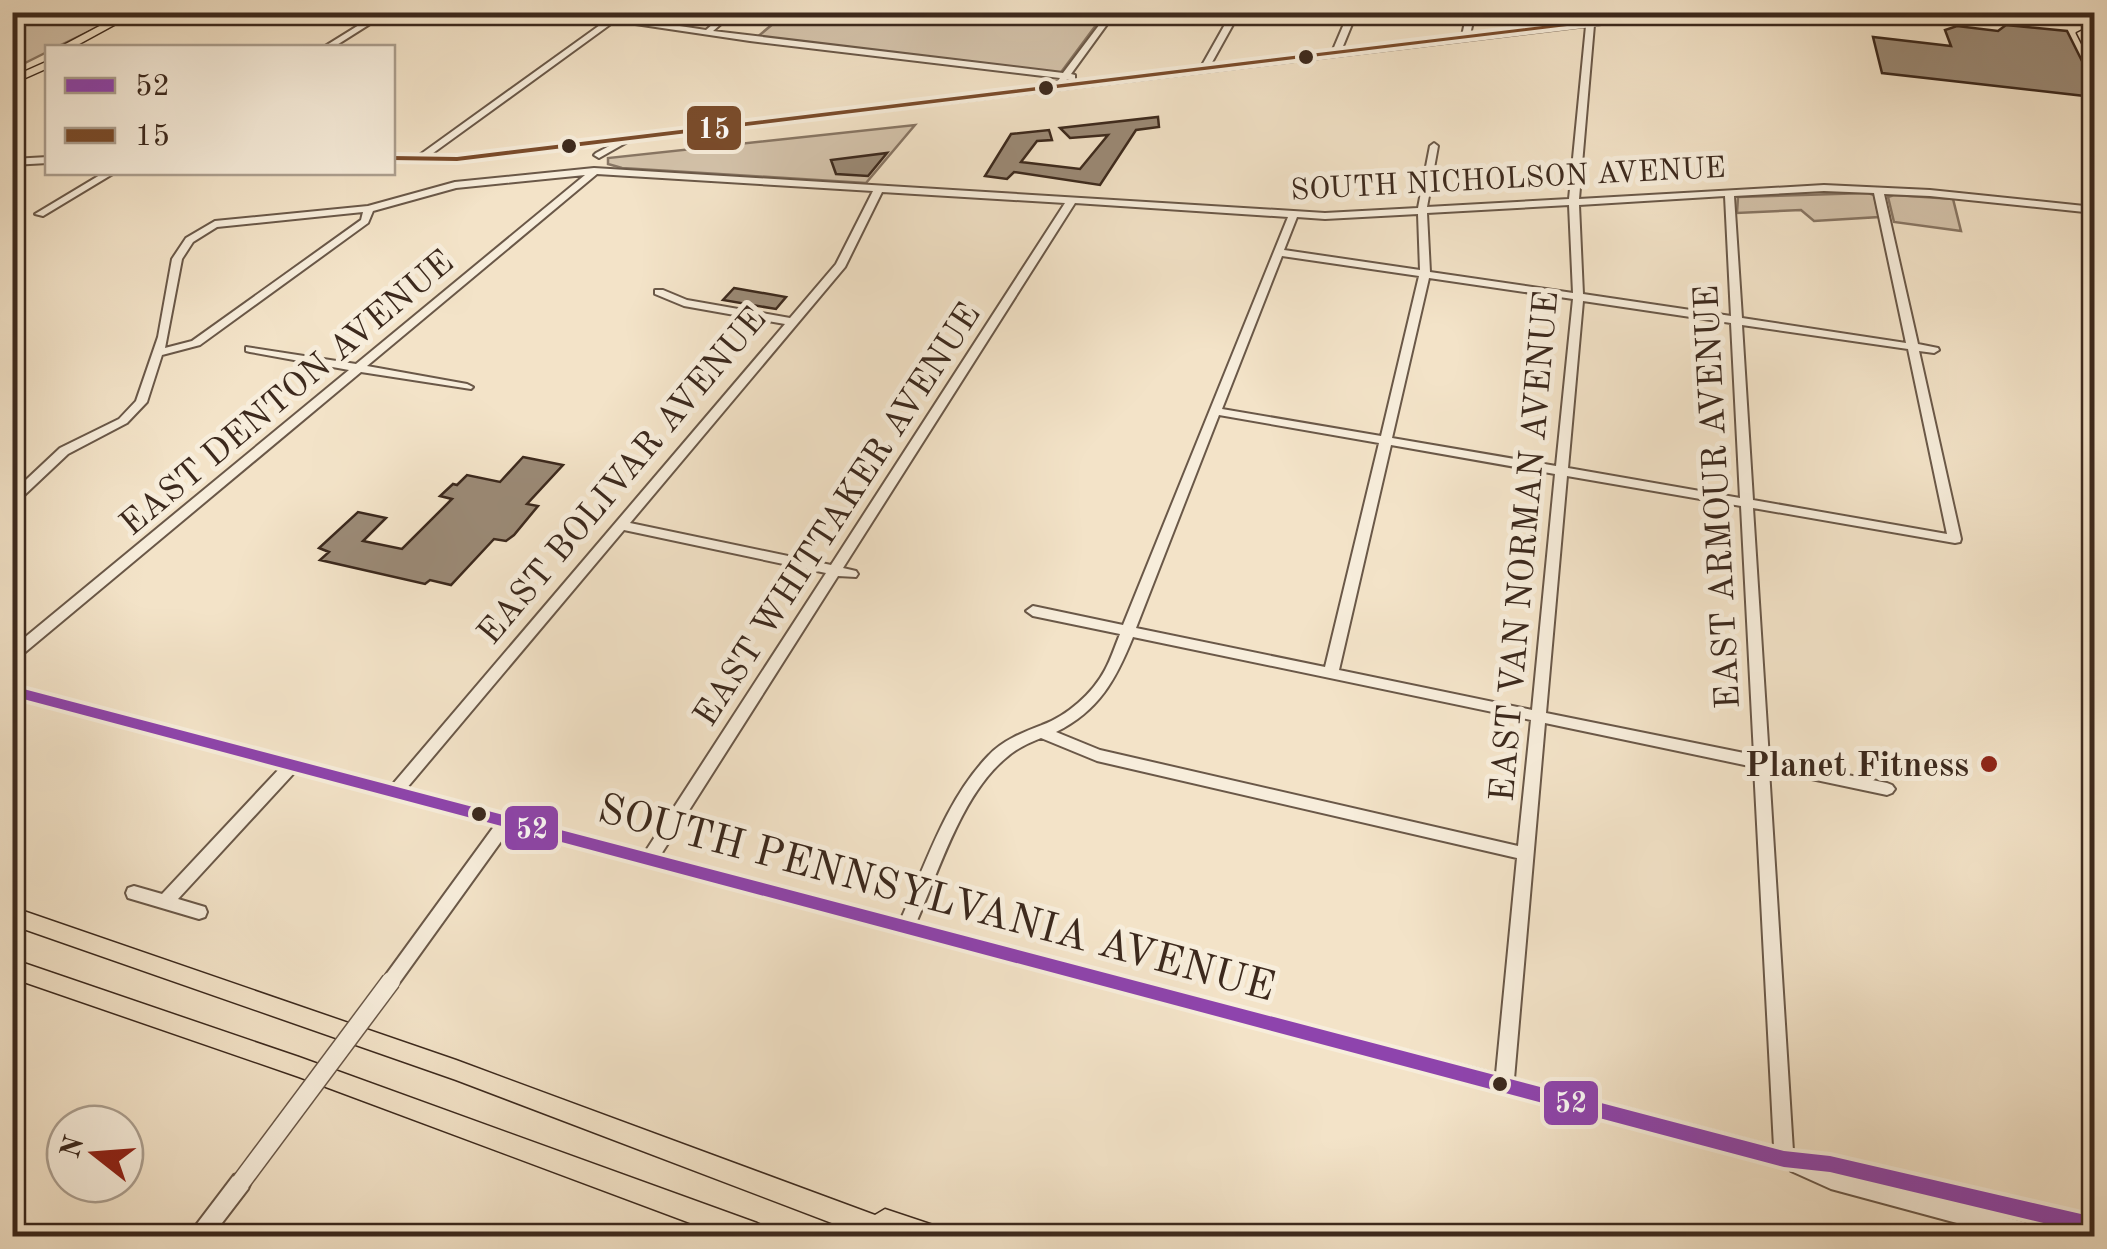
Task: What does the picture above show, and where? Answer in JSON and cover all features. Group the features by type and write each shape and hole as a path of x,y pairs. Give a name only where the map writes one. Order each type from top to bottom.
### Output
{"main road":[{"path":"70,45 134,12"},
{"path":"86,45 150,12"},
{"path":"2078,12 2090,36 2094,56"},
{"path":"12,73 45,56"},
{"path":"12,81 45,65"},
{"path":"12,916 930,1236"},
{"path":"12,968 704,1215 753,1236"},
{"path":"696,1156 896,1236"}],"street":[{"path":"331,45 386,12"},
{"path":"570,12 618,15 718,34 1060,83"},
{"path":"718,34 732,12"},
{"path":"1060,83 1113,12"},
{"path":"1207,65 1236,12"},
{"path":"1338,50 1353,12"},
{"path":"1466,35 1471,12"},
{"path":"395,158 457,159 1466,35 1619,12"},
{"path":"1590,18 1683,12"},
{"path":"419,159 618,15"},
{"name":"EAST VAN NORMAN AVENUE","path":"1504,1085 1578,297 1574,201 1590,18"},
{"path":"599,154 636,136"},
{"path":"594,171 598,141"},
{"path":"1331,672 1426,274 1423,212 1434,146"},
{"path":"12,162 45,160"},
{"name":"SOUTH NICHOLSON AVENUE","path":"12,500 64,451 134,412 141,402 158,352 178,259 190,240 215,224 369,209 455,185 594,171 1292,216 1423,212 1729,192 1878,189 2094,210"},
{"name":"EAST DENTON AVENUE","path":"12,656 594,171"},
{"path":"40,214 107,175"},
{"name":"EAST BOLIVAR AVENUE","path":"395,792 841,265 879,189"},
{"path":"1215,411 1955,539 1878,189"},
{"name":"EAST ARMOUR AVENUE","path":"1729,192 1784,1158"},
{"name":"EAST WHITTAKER AVENUE","path":"649,859 1072,200"},
{"path":"158,352 196,343 365,220 369,209"},
{"path":"906,927 976,781 998,754 1063,721 1098,693 1112,671 1292,216"},
{"path":"1278,252 1934,350"},
{"path":"659,292 684,304 793,322"},
{"path":"250,348 467,388"},
{"path":"621,525 851,574"},
{"path":"1034,610 1887,789"},
{"name":"SOUTH PENNSYLVANIA AVENUE","path":"12,691 1784,1158 1830,1164 2094,1226"},
{"path":"1040,732 1097,754 1526,854"},
{"path":"165,902 292,765"},
{"path":"200,1236 506,822"},
{"path":"134,893 199,912"},
{"name":"SOUTH PENNSYLVANIA AVENUE","path":"1784,1158 1830,1180 2039,1236"}],"shaded area":[{"path":"13,13 128,13 61,45 45,45 45,53 13,69"},
{"path":"786,13 1105,13 1059,75 756,38"},
{"path":"915,125 866,183 608,164 608,158"},
{"path":"1874,195 1879,217 1814,221 1801,210 1737,213 1738,197"},
{"path":"1888,197 1953,199 1961,231 1894,222"}],"building":[{"path":"2006,25 2067,31 2094,85 2094,97 1882,73 1873,37 1951,46 1945,30 1957,26 1998,31"},
{"path":"1158,117 1159,127 1136,130 1100,185 1014,172 1007,179 985,176 1011,134 1049,130 1052,140 1037,141 1021,162 1080,169 1108,135 1070,138 1060,128"},
{"path":"887,153 868,176 836,174 831,160"},
{"path":"734,288 786,297 776,309 723,300"},
{"path":"523,457 563,465 527,504 538,506 514,535 506,541 494,539 451,585 430,580 425,584 320,560 329,552 319,548 358,512 386,518 363,541 402,549 452,499 440,496 453,484 457,485 467,475 500,482"}],"transit line":[{"name":"15","path":"395,158 457,159 1679,12"},
{"name":"52","path":"12,691 1784,1159 1830,1164 2094,1226"}],"place":[{"name":"Planet Fitness","path":"1989,764"}]}
